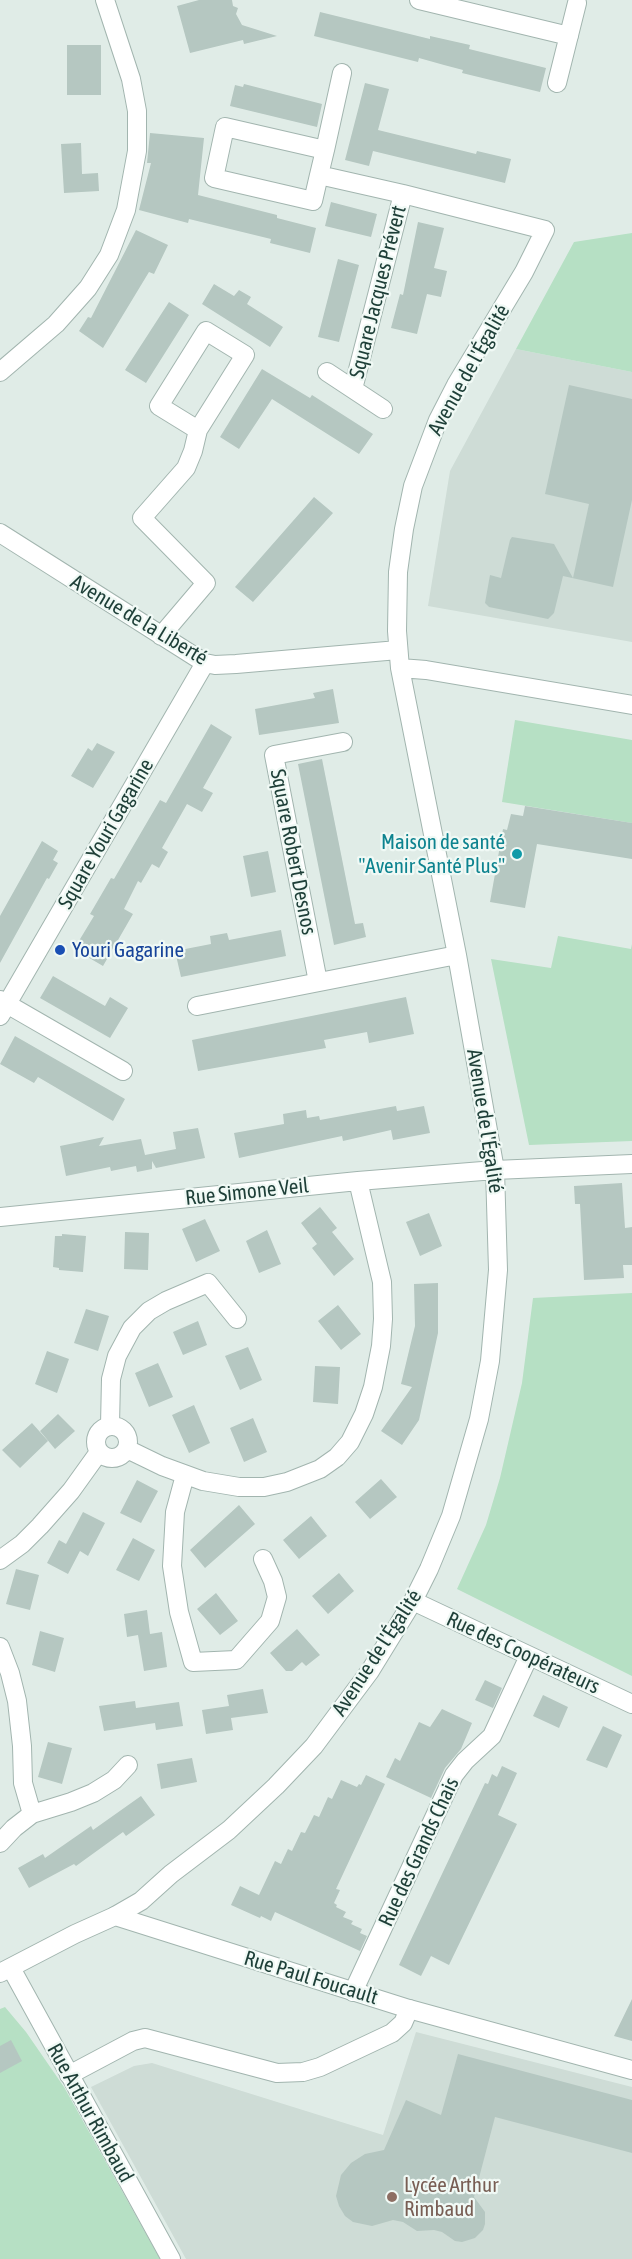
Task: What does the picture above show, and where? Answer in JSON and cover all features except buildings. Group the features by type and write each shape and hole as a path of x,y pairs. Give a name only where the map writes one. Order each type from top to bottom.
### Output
{"street":[{"path":"0,372 56,324 88,288 109,255 126,210 137,151 137,111 131,79 105,0"},
{"path":"419,0 569,36"},
{"path":"557,84 577,3"},
{"path":"325,150 225,127 214,178 313,201 325,150 342,73"},
{"name":"Square Jacques Prévert","path":"319,175 545,230"},
{"name":"Square Jacques Prévert","path":"353,389 403,194"},
{"name":"Avenue de l'Égalité","path":"115,1916 141,1901 171,1874 229,1830 298,1764 331,1725 370,1671 413,1601 441,1543 459,1494 486,1389 495,1330 498,1281 495,1170 457,955 400,668 397,619 400,550 407,511 420,464 438,420 456,385 524,272 545,230"},
{"path":"161,636 206,583 142,518 186,468 198,430 245,355 206,331 159,406 198,430"},
{"name":"Square Jacques Prévert","path":"327,372 383,408"},
{"name":"Avenue de la Liberté","path":"0,534 205,663 236,664 398,650"},
{"name":"Square Youri Gagarine","path":"123,1071 2,1007 205,663"},
{"path":"400,668 426,670 632,705"},
{"name":"Square Robert Desnos","path":"318,982 274,755 343,742"},
{"path":"197,1006 457,955"},
{"name":"Rue Simone Veil","path":"0,1217 358,1181 495,1170 632,1164"},
{"path":"127,1449 185,1475 214,1484 239,1487 264,1487 287,1482 329,1463 343,1450 356,1433 367,1408 377,1372 381,1346 383,1305 379,1271 358,1181"},
{"path":"110,1425 110,1391 117,1356 132,1328 149,1311 208,1283 237,1318"},
{"path":"110,1425 120,1427 128,1440 127,1449 123,1454 107,1458 99,1452 96,1444 97,1434 110,1425"},
{"path":"0,1560 22,1544 40,1526 71,1491 99,1452"},
{"path":"185,1475 175,1512 172,1566 179,1612 193,1662 236,1660 270,1621 277,1597 263,1559"},
{"name":"Rue des Coopérateurs","path":"413,1601 632,1704"},
{"path":"0,1647 17,1701 23,1783 32,1815"},
{"name":"Rue des Grands Chais","path":"352,1992 454,1775 492,1736 529,1656"},
{"path":"0,1843 14,1828 32,1815 93,1793 114,1780 128,1765"},
{"path":"5,1970 115,1916"},
{"name":"Rue Paul Foucault","path":"115,1916 409,2009 632,2070"},
{"name":"Rue Arthur Rimbaud","path":"5,1970 69,2075 171,2259"},
{"path":"69,2075 133,2041 145,2038 277,2073 303,2072 320,2067 392,2033 403,2023 409,2009"}],"shaded area":[{"path":"516,349 632,372 632,642 428,606 450,471"},
{"name":"Lycée Arthur Rimbaud","path":"416,2032 632,2087 632,2259 186,2259 91,2087 134,2066 152,2063 383,2135"}],"green space":[{"path":"632,233 632,372 516,349 574,242"},
{"path":"515,720 632,740 632,823 502,802"},
{"path":"558,936 631,949 632,944 632,1141 529,1145 491,959 551,968"},
{"path":"632,1293 632,1676 457,1589 486,1525 500,1478 522,1383 533,1298"},
{"path":"5,2007 26,2032 64,2087 160,2259 0,2259 0,2009"}],"place":[{"name":"Maison de santé \"Avenir Santé Plus\"","path":"517,854"},
{"name":"Youri Gagarine","path":"60,950"},
{"name":"Lycée Arthur Rimbaud","path":"392,2197"}]}
